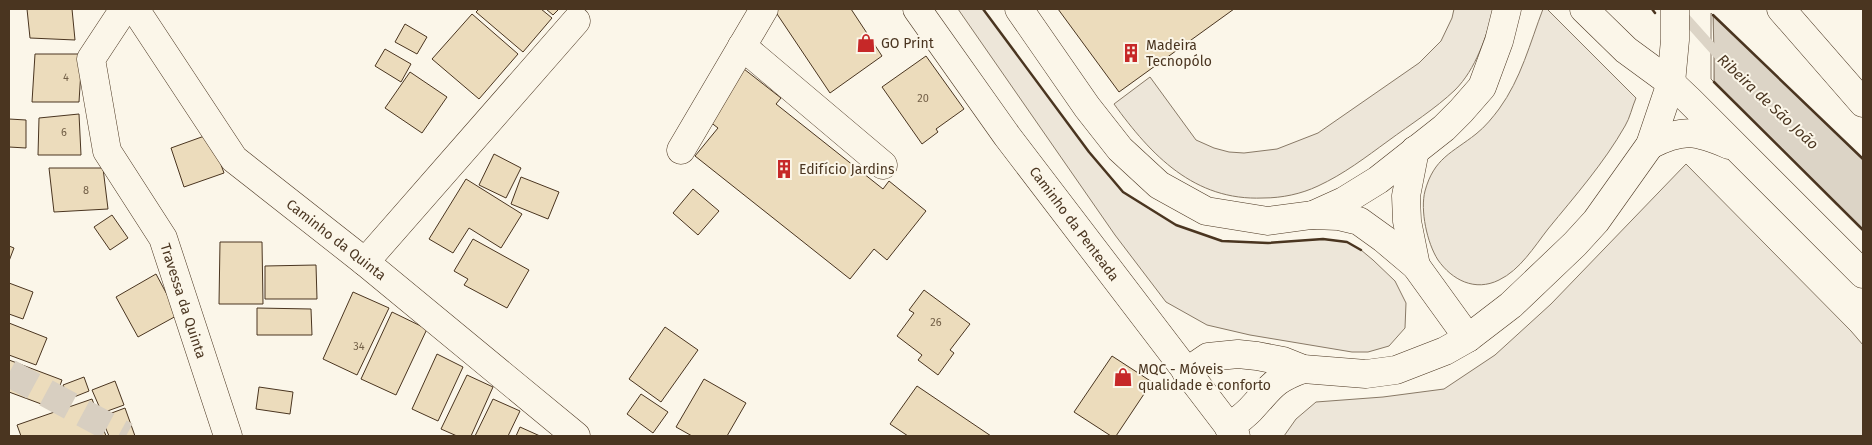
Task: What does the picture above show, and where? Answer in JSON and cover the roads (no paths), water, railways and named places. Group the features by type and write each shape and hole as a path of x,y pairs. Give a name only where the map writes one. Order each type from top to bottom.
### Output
{"street":[{"name":"Travessa da Quinta","path":"124,9 91,59 107,151 163,238 228,436"},
{"name":"Caminho da Quinta","path":"135,9 234,159 365,262 576,436"},
{"path":"681,150 764,9"},
{"name":"Caminho da Penteada","path":"917,9 1013,143 1232,432"},
{"path":"1019,9 1087,107 1120,149 1159,185 1206,211 1268,221 1312,215 1338,216 1359,221 1416,266 1468,338"},
{"path":"1312,215 1344,201 1378,180 1444,128 1482,87 1499,41 1507,9"},
{"path":"1584,9 1626,50 1671,83 1863,274"},
{"path":"1186,372 1208,357 1238,354 1283,361 1302,369 1366,374 1396,370 1445,350 1468,338 1511,305 1580,238 1596,221 1650,145 1671,83 1675,40 1675,9"},
{"path":"1782,9 1863,103"},
{"path":"365,262 576,21"},
{"path":"742,46 883,165"},
{"path":"1650,145 1663,138 1687,132 1714,139 1736,148"},
{"path":"1415,150 1406,196 1407,221 1416,266"},
{"path":"1232,432 1268,388 1286,375 1302,369"}],"water":[{"path":"1713,15 1863,159 1863,230 1714,82"}],"waterway":[{"name":"Ribeira de São João","path":"1681,13 1723,60"}],"tunnel":[{"path":"9,373 126,436"}],"place":[{"name":"GO Print","path":"866,43"},
{"name":"Madeira Tecnopólo","path":"1131,53"},
{"name":"Edifício Jardins","path":"784,169"},
{"name":"MQC - Móveis qualidade e conforto","path":"1123,377"}]}
